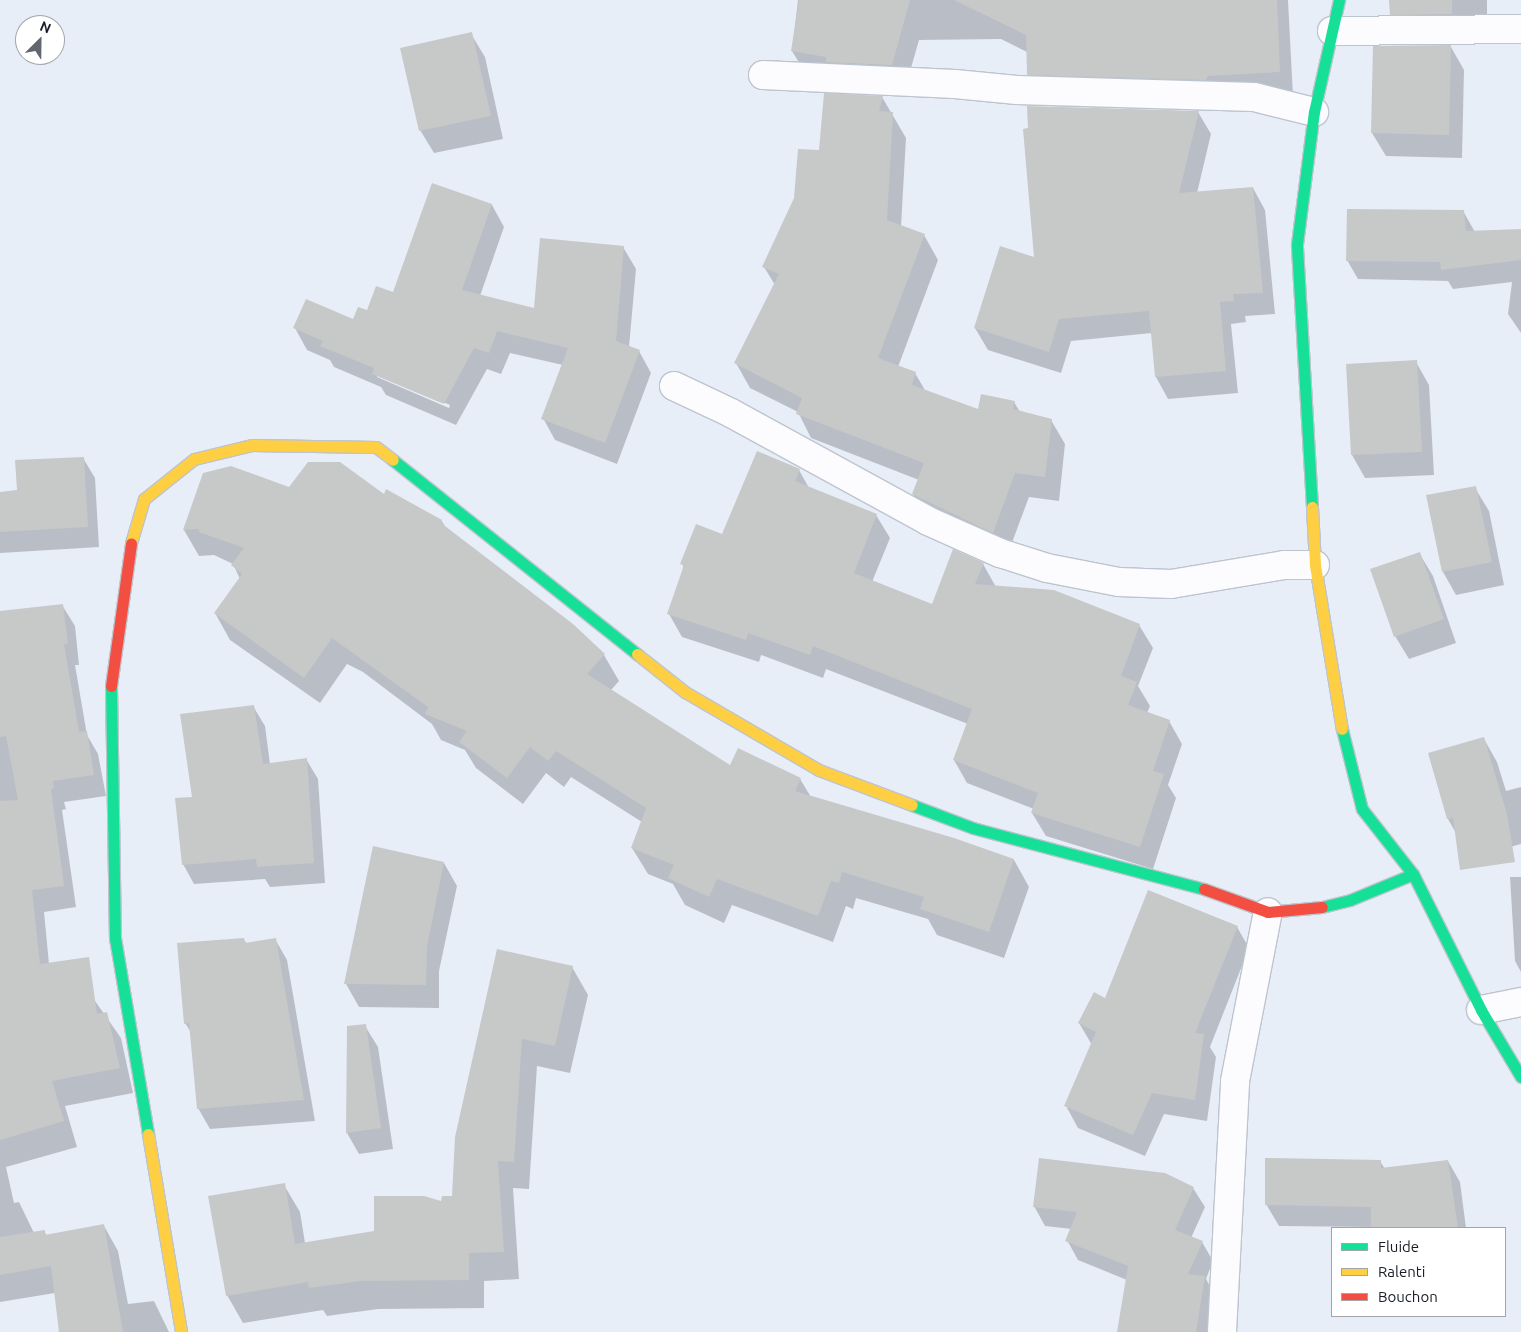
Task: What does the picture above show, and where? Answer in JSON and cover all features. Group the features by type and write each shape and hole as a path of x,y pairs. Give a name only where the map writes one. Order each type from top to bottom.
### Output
{"street":[{"path":"1339,0 1314,112 1297,244 1315,566 1335,702 1362,809 1413,874 1481,1010 1521,1078"},
{"path":"1332,31 1521,29"},
{"path":"763,75 1017,90 1254,96 1314,112"},
{"path":"674,386 731,413 928,521 1000,553 1047,568 1119,582 1171,584 1284,565 1315,566"},
{"path":"181,1332 115,938 109,697 129,552 144,499 194,459 252,445 376,447 685,692 819,770 973,828 1223,894 1268,912 1324,907 1350,900 1413,874"},
{"path":"1222,1332 1235,1081 1268,912"},
{"path":"1481,1010 1521,1002"}],"building":[{"path":"799,0 910,0 892,65 826,62 826,57 791,51"},
{"path":"954,0 1277,0 1280,72 1208,76 1206,80 1027,75 1026,35"},
{"path":"1389,0 1452,0 1452,14 1390,15"},
{"path":"472,32 491,116 419,131 400,48"},
{"path":"1451,45 1449,135 1371,133 1373,46"},
{"path":"824,93 883,96 879,111 893,112 887,220 925,234 878,358 916,372 912,385 978,409 981,394 1015,401 1013,409 1052,419 1045,477 1015,473 993,533 912,494 924,463 796,414 802,398 734,363 779,274 762,267 794,198 798,149 819,150"},
{"path":"1027,106 1199,111 1179,193 1253,187 1263,293 1233,294 1234,301 1220,302 1226,371 1155,377 1149,311 1059,319 1049,352 974,328 1000,246 1034,257 1023,129 1028,128"},
{"path":"432,183 492,204 462,290 534,308 540,238 624,246 616,341 640,350 605,443 541,419 568,348 497,331 489,353 474,348 444,404 372,374 374,368 320,346 323,341 293,328 306,299 353,319 358,307 367,310 376,286 393,292"},
{"path":"1347,209 1464,210 1466,231 1521,229 1521,260 1441,270 1440,262 1346,261"},
{"path":"1417,360 1422,452 1351,455 1346,364"},
{"path":"757,451 800,469 795,481 877,514 854,573 932,604 953,549 984,563 975,584 1054,590 1140,624 1121,676 1137,682 1128,705 1170,720 1153,771 1164,774 1140,847 1031,813 1038,793 953,760 972,709 813,646 810,655 748,633 746,640 667,614 684,565 680,564 696,524 722,534"},
{"path":"84,457 88,527 0,532 0,492 17,490 15,460"},
{"path":"308,462 340,462 384,494 386,489 442,520 441,523 573,624 605,654 587,674 730,765 738,748 801,778 795,791 954,838 1014,859 989,932 920,909 924,897 842,872 839,883 831,881 818,916 717,879 709,897 668,878 674,865 631,848 646,808 556,751 548,761 530,747 507,778 459,742 467,731 425,714 428,707 332,638 304,678 214,613 242,574 231,565 244,548 199,532 199,529 183,530 203,473 231,466 289,487"},
{"path":"1476,486 1492,562 1442,572 1426,495"},
{"path":"1420,552 1444,619 1394,637 1370,569"},
{"path":"63,604 68,644 64,644 79,732 87,731 94,775 53,781 54,788 51,789 64,886 32,890 40,964 89,957 97,1014 107,1012 120,1068 52,1081 64,1121 0,1140 0,801 18,800 6,736 0,737 0,611"},
{"path":"254,705 263,764 307,758 314,863 257,867 256,859 182,865 175,798 192,797 180,714"},
{"path":"1484,737 1507,814 1515,862 1460,870 1453,818 1447,819 1428,753"},
{"path":"373,846 444,862 427,947 426,985 344,984"},
{"path":"1148,890 1238,926 1195,1033 1204,1034 1195,1100 1152,1093 1133,1135 1064,1106 1096,1032 1078,1023 1094,992 1105,998"},
{"path":"244,938 245,943 276,938 304,1100 197,1109 189,1023 184,1024 177,943"},
{"path":"497,949 573,966 555,1046 522,1039 514,1162 498,1161 504,1252 469,1253 469,1280 361,1281 309,1288 308,1282 226,1296 208,1196 285,1183 295,1244 374,1231 374,1196 424,1196 441,1201 442,1196 452,1196 455,1137"},
{"path":"366,1024 381,1128 346,1133 347,1026"},
{"path":"1039,1158 1165,1173 1194,1187 1175,1230 1203,1241 1188,1274 1205,1276 1196,1332 1117,1332 1128,1266 1065,1241 1077,1212 1033,1207"},
{"path":"1265,1158 1381,1160 1381,1168 1448,1160 1458,1227 1371,1227 1371,1207 1265,1205"},
{"path":"104,1224 123,1332 59,1332 51,1266 0,1275 0,1237 45,1230 45,1235"}],"traffic: fast":[{"path":"1312,507 1297,244 1314,112 1339,0"},
{"path":"393,460 637,654"},
{"path":"111,686 115,938 148,1134"},
{"path":"1342,729 1362,809 1413,874 1481,1010 1521,1077"},
{"path":"912,805 973,828 1204,889"},
{"path":"1322,907 1350,900 1413,874"}],"traffic: slow":[{"path":"131,543 144,499 194,459 252,445 376,447 393,460"},
{"path":"1312,507 1315,565 1342,729"},
{"path":"637,654 685,692 819,770 912,805"},
{"path":"148,1134 181,1332"}],"traffic: jam":[{"path":"111,686 131,543"},
{"path":"1204,889 1268,912 1322,907"}]}
